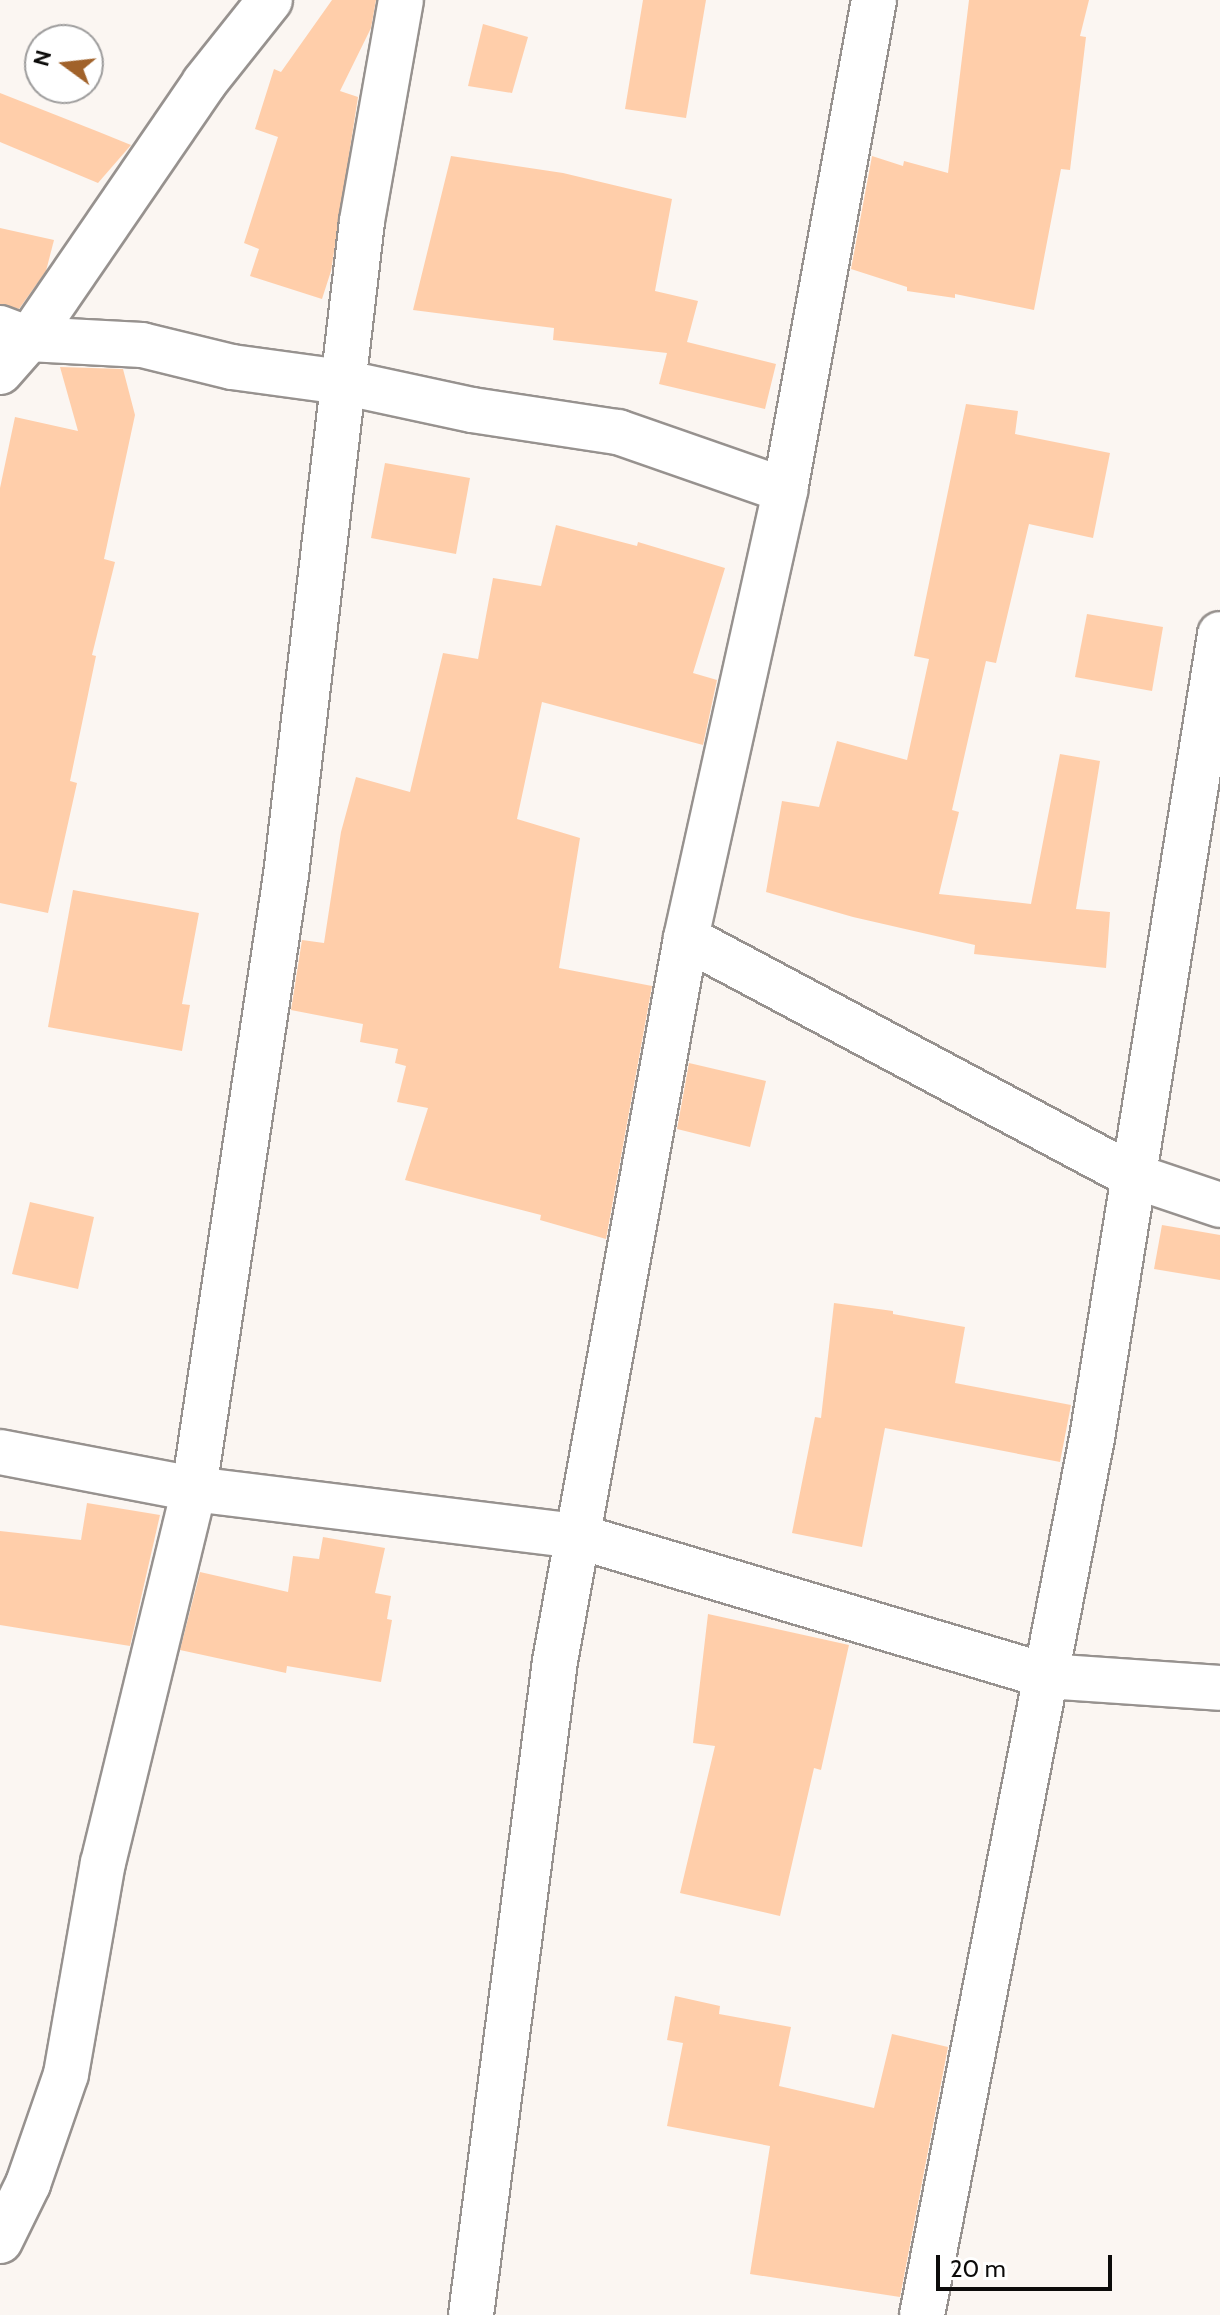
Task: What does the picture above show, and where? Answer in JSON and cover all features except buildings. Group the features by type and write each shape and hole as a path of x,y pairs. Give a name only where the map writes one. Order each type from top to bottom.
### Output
{"street":[{"path":"0,372 15,333 270,0"},
{"path":"0,2241 28,2184 66,2074 103,1863 194,1489 286,875 362,221 401,0"},
{"path":"471,2315 555,1661 686,938 785,490 874,0"},
{"path":"15,333 142,345 232,367 342,382 472,410 618,432 785,490"},
{"path":"922,2315 1092,1438 1131,1175 1220,634"},
{"path":"686,938 1131,1175 1220,1205"},
{"path":"0,1452 194,1489 577,1536 1046,1676 1220,1688"}]}
